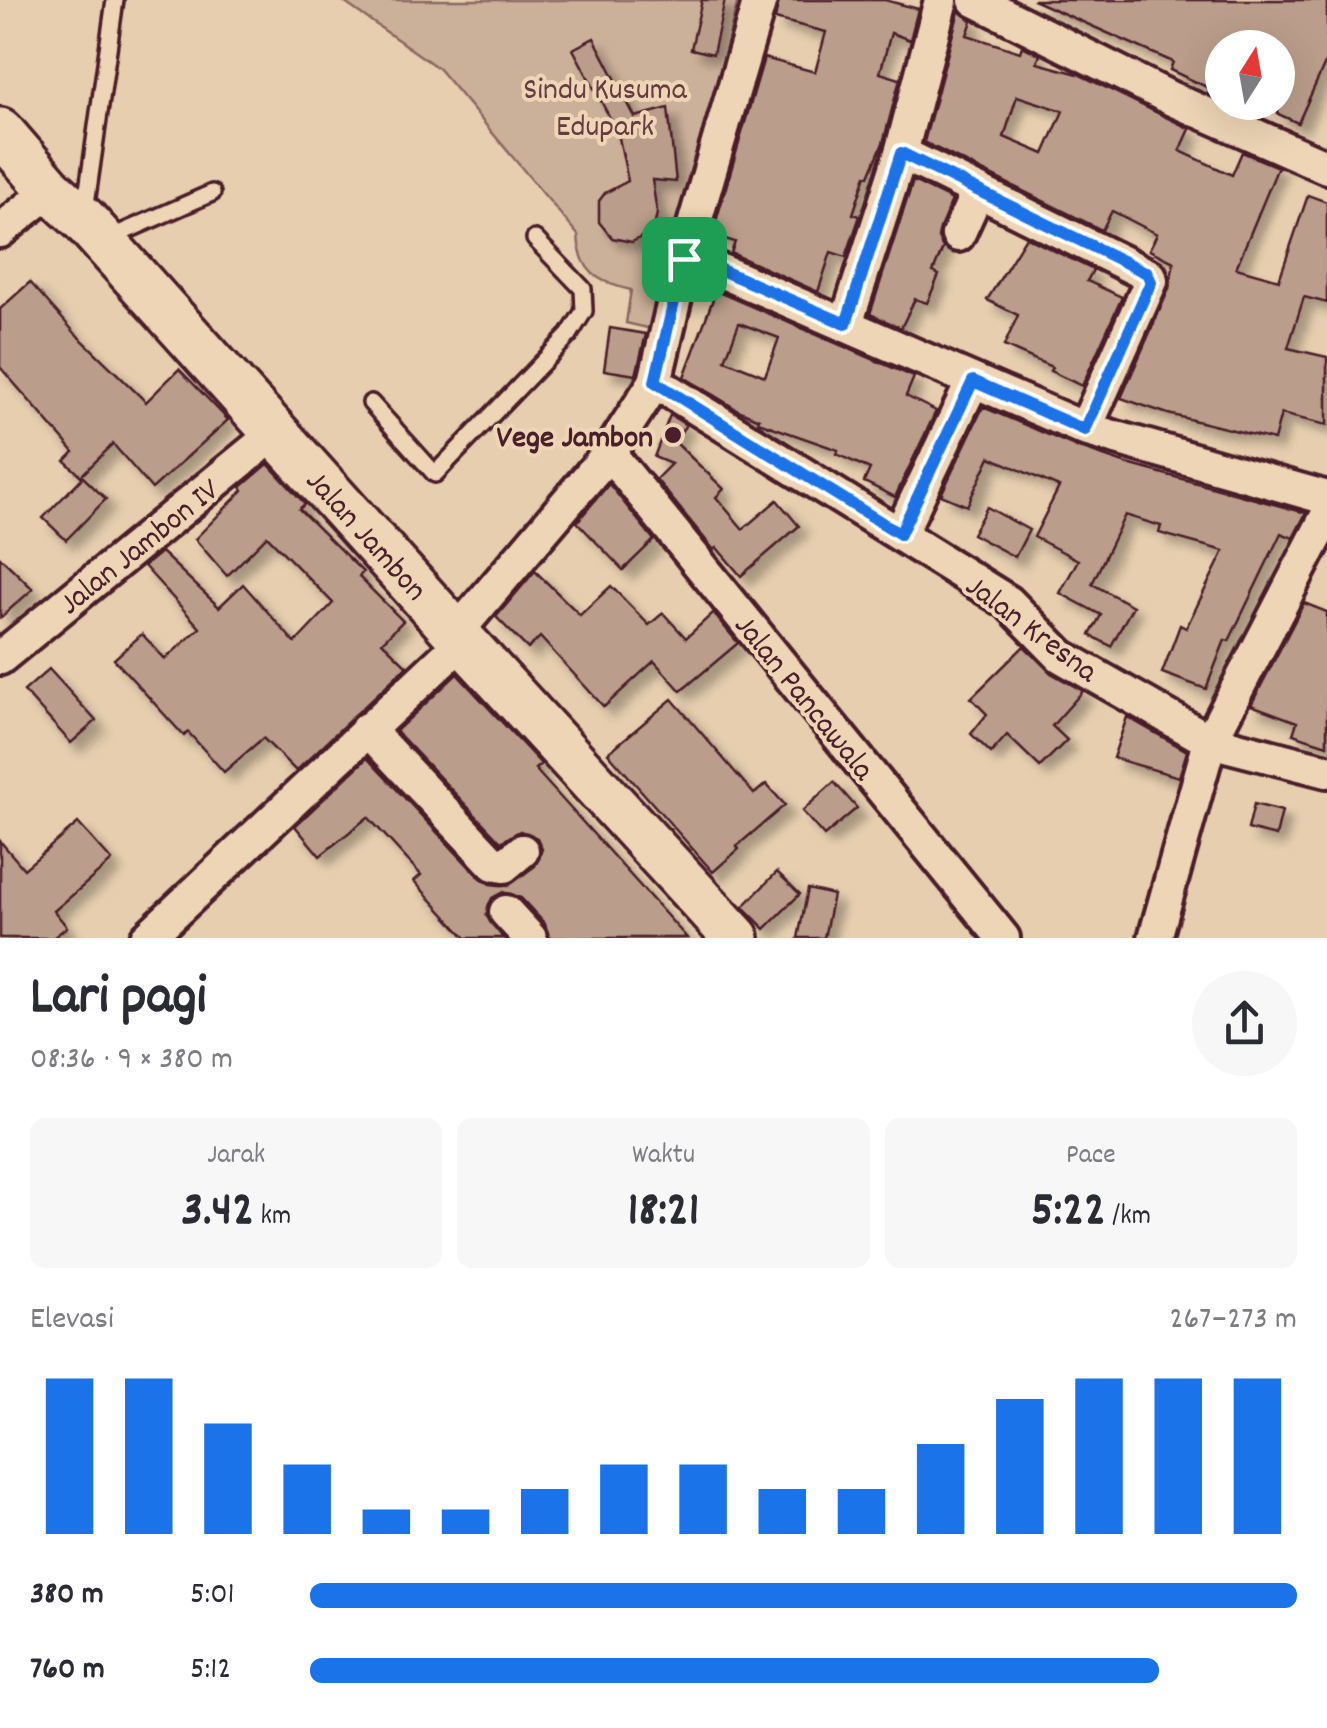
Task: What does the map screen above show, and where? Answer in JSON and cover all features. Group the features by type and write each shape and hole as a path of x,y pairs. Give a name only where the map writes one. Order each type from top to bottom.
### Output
{"main road":[{"name":"Jalan Jambon","path":"0,131 736,938"}],"street":[{"path":"147,938 367,730 459,637 609,454 655,382 684,259 760,0"},
{"path":"846,324 901,153 941,0"},
{"path":"975,0 1172,99 1327,167"},
{"path":"901,153 1150,276 1151,282 1085,430"},
{"path":"0,231 50,190"},
{"path":"958,236 978,191"},
{"path":"684,259 721,270 1085,430 1327,498"},
{"path":"900,534 973,381"},
{"name":"Jalan Kresna","path":"655,382 1008,602 1061,656 1210,741 1327,771"},
{"name":"Jalan Jambon IV","path":"0,658 276,433"},
{"name":"Jalan Pancawala","path":"609,454 1002,938"},
{"path":"1156,938 1210,741 1327,518"},
{"path":"367,730 494,864 504,866 522,851"},
{"path":"506,912 530,938"}],"lane":[{"path":"115,0 103,72 93,230 212,193"},
{"path":"372,403 435,474 569,335 584,311 583,289 534,239"}],"green space":[{"name":"Sindu Kusuma Edupark","path":"341,0 738,0 656,330 626,323 631,290 600,279 587,267 578,235 438,68"}],"building":[{"path":"702,0 725,0 713,54 691,49"},
{"path":"779,0 885,0 918,9 910,40 891,33 880,73 900,79 883,143 869,176 866,175 853,214 860,216 846,257 831,252 818,292 731,253 735,242 712,235 764,58 815,72 826,32 775,19"},
{"path":"1033,0 1327,0 1327,59 1298,123 1291,120 1295,120 1295,30 1205,30 1205,86 1170,70 1173,62"},
{"path":"959,11 972,21 967,35 1020,52 1022,46 1040,55 1037,63 1078,74 1190,129 1180,151 1232,175 1242,152 1278,167 1236,268 1279,280 1308,195 1327,202 1327,303 1304,297 1288,348 1327,357 1327,425 1281,414 1274,440 1121,398 1169,289 1174,262 1149,250 1157,234 1112,211 1102,230 924,142","holes":["1017,96 1063,111 1044,154 1004,137"]},
{"path":"594,38 635,117 668,108 676,182 652,180 655,223 650,232 632,242 612,238 599,222 599,201 605,193 628,181 618,133 573,49"},
{"path":"913,181 952,200 938,238 943,248 933,272 939,275 927,303 915,299 901,328 870,314"},
{"path":"1026,237 1093,270 1087,281 1122,297 1082,386 1050,371 1052,367 1004,346 1018,315 987,300"},
{"path":"30,282 75,333 146,402 179,369 228,420 152,489 113,444 81,476 65,461 74,452 0,367 0,309"},
{"path":"716,291 914,377 906,396 936,411 895,497 864,482 870,469 836,454 838,450 758,422 759,419 684,377","holes":["739,323 779,338 765,376 725,360"]},
{"path":"610,328 646,334 636,375 604,370"},
{"path":"983,407 1124,463 1306,513 1293,538 1281,533 1229,641 1225,640 1206,689 1162,673 1180,625 1186,628 1224,551 1159,533 1161,526 1125,515 1092,584 1133,606 1111,646 1090,635 1101,615 1060,593 1078,560 1034,537 1059,487 990,457 967,506 941,495"},
{"path":"670,415 686,425 674,441 724,489 716,497 743,529 777,500 799,526 741,576 717,548 714,550 656,479 671,464 654,457"},
{"path":"268,464 305,504 299,509 363,572 359,577 403,621 382,642 407,666 296,771 263,738 224,772 188,732 184,736 114,659 142,634 165,659 200,628 144,566 161,552 219,607 243,584 295,643 333,603 267,536 227,576 195,539 243,490 241,487"},
{"path":"83,477 106,499 66,540 43,518"},
{"path":"609,484 654,540 623,570 577,522"},
{"path":"987,507 1029,530 1015,557 972,534"},
{"path":"0,557 33,589 0,618"},
{"path":"535,571 580,615 611,586 649,625 663,613 686,638 713,613 738,643 681,691 654,661 604,707 540,637 528,649 496,617"},
{"path":"1304,603 1327,612 1327,745 1293,734 1297,722 1251,705"},
{"path":"1024,646 1051,673 1083,691 1052,726 1067,740 1040,767 1007,735 991,753 971,734 987,714 971,698"},
{"path":"49,669 96,721 71,743 24,691"},
{"path":"457,674 541,764 535,769 687,938 549,938 545,924 521,898 503,892 492,898 486,915 503,938 466,938 414,881 421,875 368,817 320,856 295,826 367,758 480,878 490,884 508,886 535,866 542,849 537,838 520,831 501,842 396,731"},
{"path":"672,699 754,794 766,784 785,805 713,872 608,753"},
{"path":"1127,717 1187,751 1179,777 1113,758"},
{"path":"834,782 857,808 824,836 802,811"},
{"path":"1254,804 1282,811 1276,836 1248,829"},
{"path":"78,823 112,861 54,911 67,927 53,938 0,938 0,841 24,869"},
{"path":"777,872 800,894 765,929 743,907"},
{"path":"808,889 833,895 824,938 798,938"}],"place":[{"name":"Vege Jambon","path":"673,435"}],"route":[{"path":"901,153 1147,273 1151,282 1085,430 973,381 900,534 655,382 684,259 721,270 846,324 901,153"}]}
